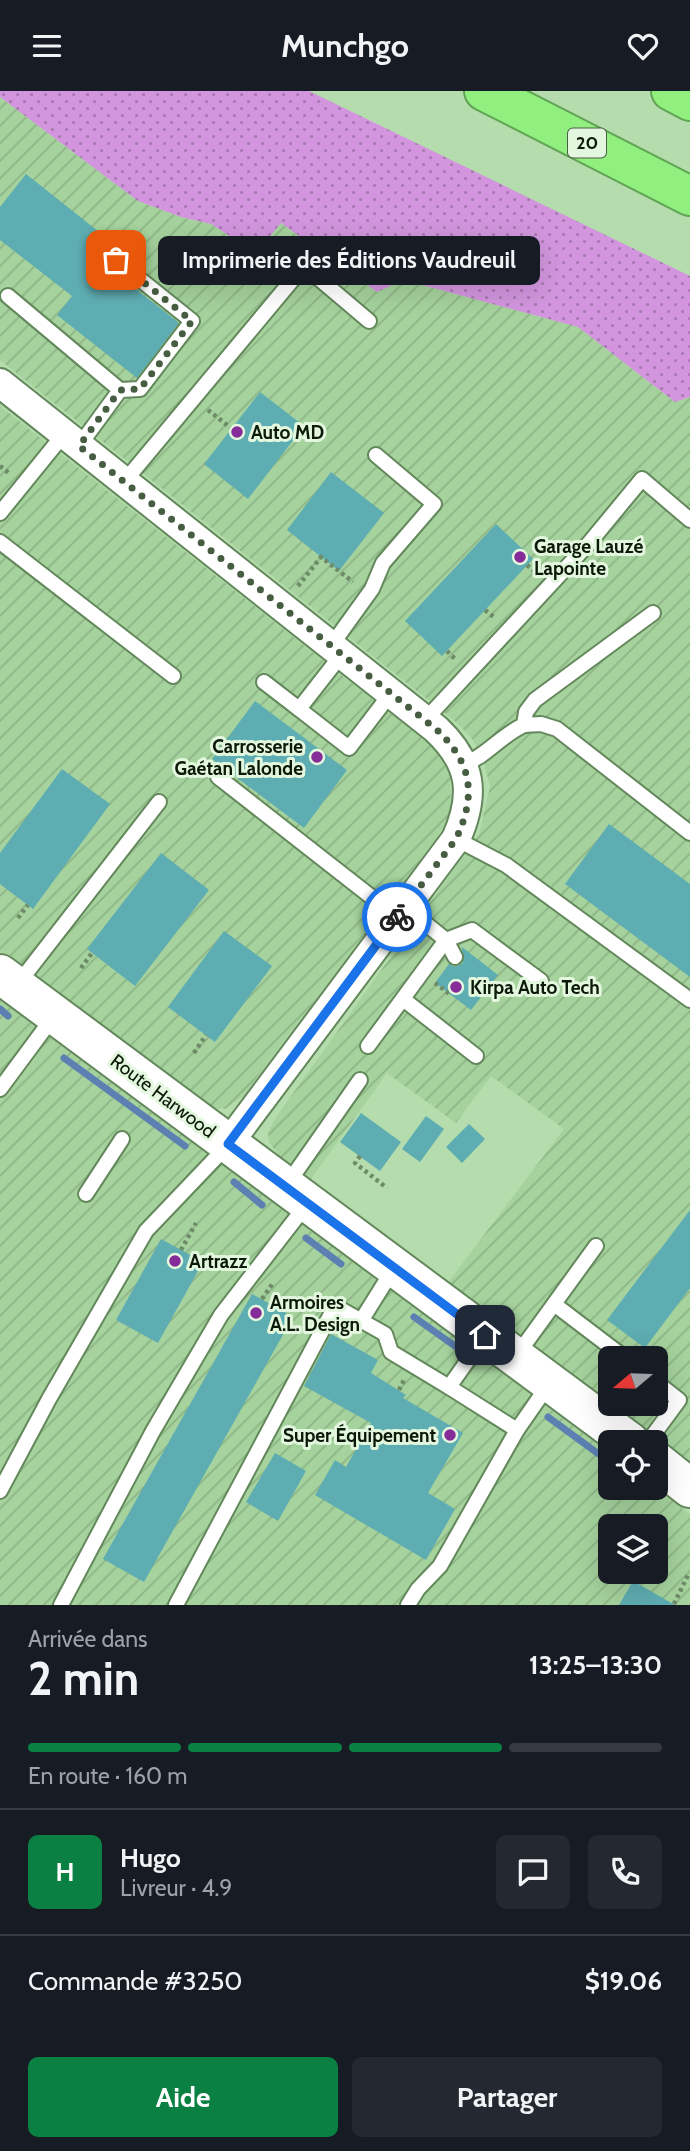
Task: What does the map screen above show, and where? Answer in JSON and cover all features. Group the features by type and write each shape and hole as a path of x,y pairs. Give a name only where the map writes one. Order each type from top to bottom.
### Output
{"highway":[{"name":"20","path":"484,91 690,196"},
{"path":"671,91 690,100"}],"main road":[{"name":"Route Harwood","path":"8,980 614,1430"},
{"path":"668,1470 690,1487"}],"street":[{"path":"0,383 425,720 455,749 463,765 470,798 456,839 228,1144"}],"lane":[{"path":"8,296 120,390 140,389 192,321 116,260"},
{"path":"124,482 304,266 369,321"},
{"path":"0,513 120,390"},
{"path":"299,709 372,589 383,563 434,504 376,455"},
{"path":"425,720 590,543 642,479 690,520"},
{"path":"0,542 173,676"},
{"path":"524,725 526,712 535,700 653,613"},
{"path":"264,682 349,748 391,693"},
{"path":"463,765 482,757 502,737 524,725 541,724 557,729 690,832"},
{"path":"218,777 401,912 446,940 455,957"},
{"path":"8,980 159,801"},
{"path":"456,839 506,865 690,1000"},
{"path":"368,1046 446,940 472,930 541,982"},
{"path":"403,999 476,1056"},
{"path":"0,1089 55,1015"},
{"path":"61,1605 153,1431 221,1315 297,1195 360,1080"},
{"path":"86,1193 122,1139"},
{"path":"0,1491 49,1399 146,1231 228,1144"},
{"path":"449,1387 554,1304 596,1246"},
{"path":"361,1321 394,1268"},
{"path":"554,1304 609,1346"},
{"path":"176,1605 331,1314 344,1311 384,1334 391,1352 517,1430"},
{"path":"408,1605 418,1589 440,1566 517,1430 550,1383"},
{"path":"668,1391 679,1400 668,1415"}],"path":[{"path":"194,399 232,429"},
{"path":"293,593 321,557 339,571"},
{"path":"18,918 28,905"},
{"path":"81,968 92,953"},
{"path":"194,1053 206,1035"},
{"path":"360,1156 355,1163 387,1188"},
{"path":"181,1250 196,1223"},
{"path":"262,1299 277,1277"},
{"path":"674,1605 689,1573"}],"shaded area":[{"path":"0,91 309,91 690,276 690,397 675,402 578,327 404,280 377,292 281,223 256,253 211,224 181,217 138,201 0,97"},
{"path":"0,97 138,201 181,217 211,224 256,253 281,223 377,292 404,280 578,327 675,402 690,397 690,1462 668,1446 668,1430 646,1430 627,1416 668,1416 668,1346 598,1346 598,1395 447,1284 564,1129 491,1076 456,1123 387,1073 308,1183 289,1169 269,1142 268,1133 276,1117 479,834 490,787 484,762 473,740 456,722 0,360"},
{"path":"0,406 433,747 450,773 451,811 437,838 243,1096 225,1109 209,1108 0,951"},
{"path":"0,1000 598,1444 598,1500 668,1500 668,1498 690,1514 690,1605 0,1605"}],"building":[{"path":"26,174 113,243 99,260 179,323 137,378 57,315 72,296 0,240 0,207"},
{"path":"260,392 304,426 248,499 204,464"},
{"path":"331,472 384,513 339,571 287,530"},
{"path":"496,524 533,559 442,656 405,621"},
{"path":"255,701 347,770 304,828 212,759"},
{"path":"62,769 110,804 33,909 0,884 0,853"},
{"path":"609,824 690,884 690,977 565,884"},
{"path":"161,853 209,890 135,986 87,949"},
{"path":"224,931 272,966 215,1042 168,1007"},
{"path":"462,947 498,975 471,1010 435,983 449,964 455,967 463,963"},
{"path":"361,1113 401,1142 380,1171 340,1142"},
{"path":"426,1116 444,1129 420,1162 402,1149"},
{"path":"469,1124 485,1139 462,1163 446,1147"},
{"path":"690,1210 690,1288 646,1346 642,1346 607,1320"},
{"path":"161,1239 203,1262 158,1343 116,1320"},
{"path":"252,1294 293,1317 144,1582 103,1559"},
{"path":"331,1334 378,1360 371,1373 406,1395 403,1398 463,1433 428,1493 455,1509 426,1560 315,1495 335,1460 346,1467 371,1423 304,1386"},
{"path":"275,1453 306,1471 278,1521 246,1502"},
{"path":"631,1584 638,1584 675,1605 619,1605"}],"waterway":[{"path":"0,1009 8,1016"},
{"path":"64,1058 185,1146"},
{"path":"234,1182 262,1205"},
{"path":"306,1238 341,1264"},
{"path":"414,1317 459,1349"},
{"path":"548,1417 598,1454"}],"way so far":[{"path":"116,260 192,321 140,389 120,390 79,446 436,729 447,739 460,759 470,798 462,825 456,839 397,917"}],"place":[{"name":"Imprimerie des Éditions Vaudreuil","path":"116,260"},
{"name":"Auto MD","path":"237,432"},
{"name":"Garage Lauzé Lapointe","path":"520,557"},
{"name":"Carrosserie Gaétan Lalonde","path":"317,757"},
{"name":"Kirpa Auto Tech","path":"456,987"},
{"name":"Artrazz","path":"175,1261"},
{"name":"Armoires A.L. Design","path":"256,1313"},
{"name":"Super Équipement","path":"450,1435"}],"route":[{"path":"397,917 228,1144 485,1335"}]}
